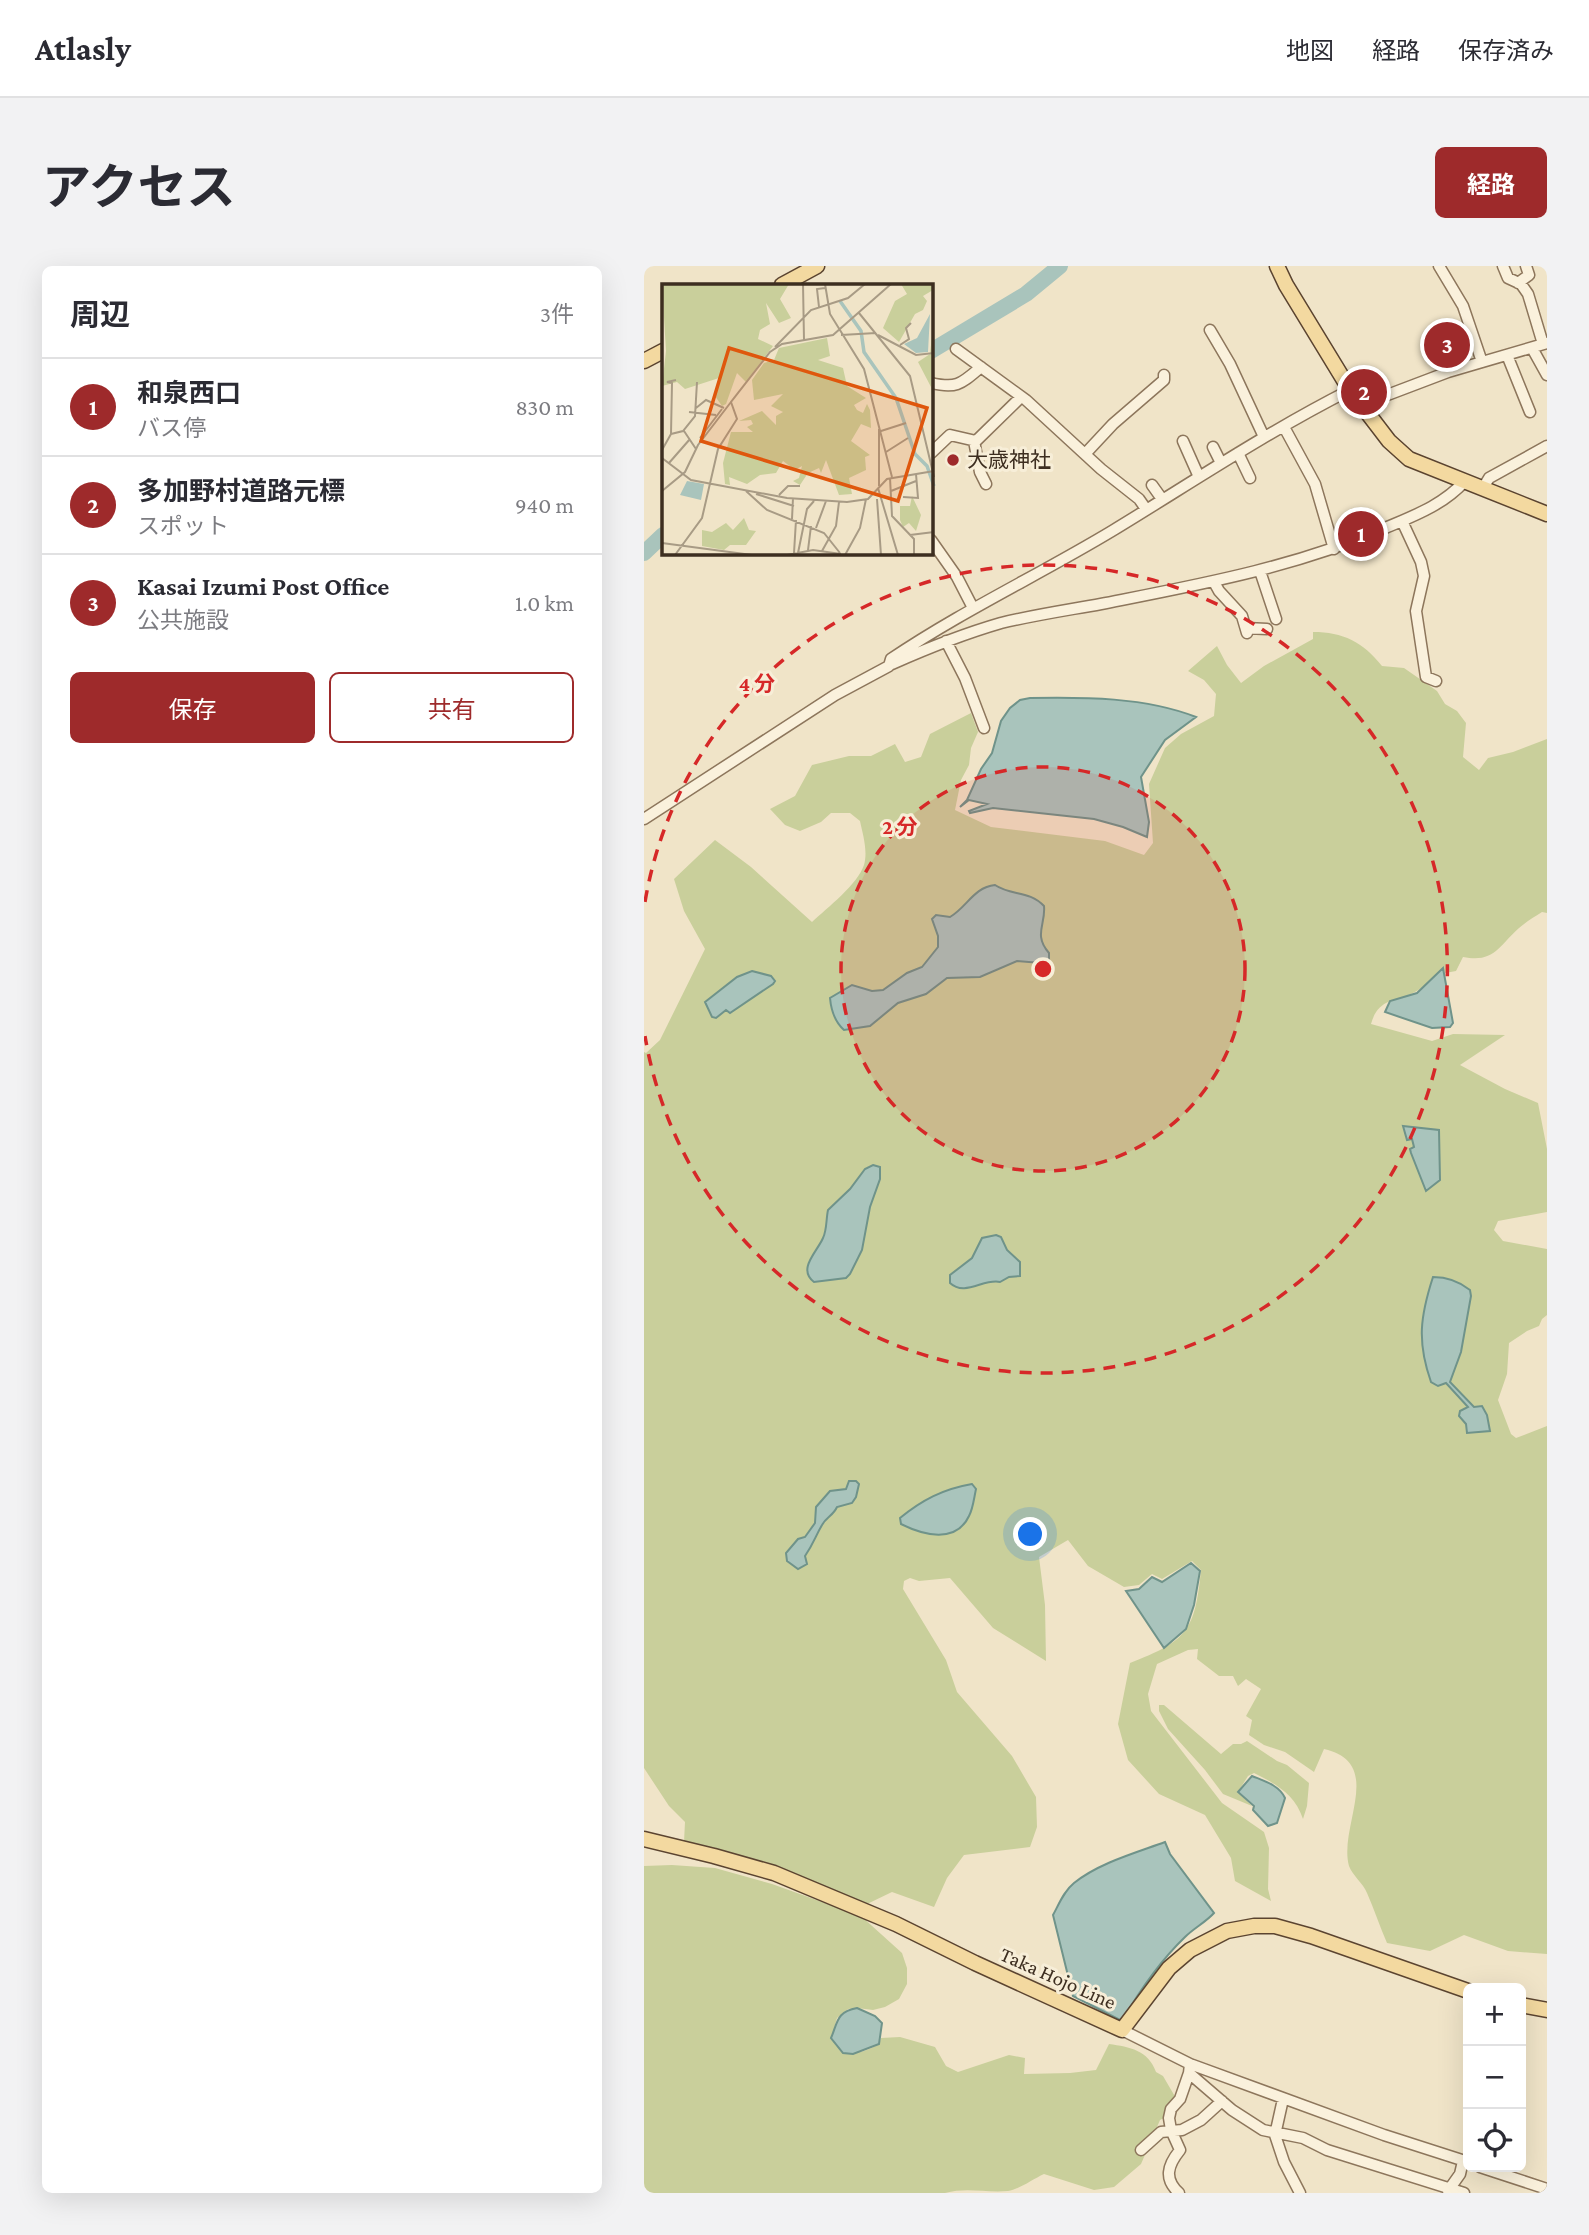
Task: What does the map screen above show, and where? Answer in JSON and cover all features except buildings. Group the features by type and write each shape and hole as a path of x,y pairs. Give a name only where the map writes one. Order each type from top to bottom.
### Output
{"main road":[{"path":"784,284 817,266"},
{"path":"1277,266 1350,390 1389,441 1409,459 1547,514"},
{"path":"644,361 662,352"},
{"name":"Taka Hojo Line","path":"644,1839 774,1873 896,1924 975,1964 1122,2030 1169,1968 1190,1950 1227,1931 1254,1926 1275,1926 1311,1936 1463,1989"},
{"path":"1526,2006 1547,2010"}],"street":[{"path":"1439,266 1462,306 1482,362"},
{"path":"1503,266 1508,278 1518,283 1528,294 1547,375"},
{"path":"1518,283 1529,275 1526,266"},
{"path":"1210,330 1230,364 1264,437"},
{"path":"1361,405 1414,384 1541,345"},
{"path":"956,349 1021,397 1124,486 1146,509"},
{"path":"1507,355 1530,412"},
{"path":"933,384 949,388 967,379 981,367"},
{"path":"1085,454 1113,424 1164,380 1164,375"},
{"path":"889,666 891,659 940,626 1112,531 1264,437 1350,390"},
{"path":"974,441 1021,397"},
{"path":"1284,427 1315,484 1334,548"},
{"path":"933,451 950,435 974,441"},
{"path":"974,441 980,472 986,484"},
{"path":"1183,441 1199,477"},
{"path":"1483,488 1489,478 1547,446"},
{"path":"1213,447 1221,463"},
{"path":"1238,453 1250,478"},
{"path":"644,819 835,695 889,666 945,641 1003,623 1214,582 1308,558 1432,508 1453,494 1465,481"},
{"path":"1152,485 1162,499"},
{"path":"1402,521 1421,562 1424,576 1416,611 1426,677 1436,681"},
{"path":"933,543 957,577 973,608"},
{"path":"1260,571 1276,619"},
{"path":"1214,582 1219,592 1239,612 1247,631 1267,629"},
{"path":"940,626 965,678 984,728"},
{"path":"1122,2030 1189,2068 1463,2161"},
{"path":"1189,2068 1222,2101 1263,2130 1303,2138 1327,2150 1449,2191 1464,2193"},
{"path":"1179,2193 1170,2185 1167,2177 1180,2150 1169,2118 1171,2109 1180,2099 1189,2068"},
{"path":"1283,2099 1275,2133 1284,2162 1300,2193"},
{"path":"1141,2150 1161,2132 1182,2130 1200,2120 1222,2101"},
{"path":"1449,2191 1463,2168"},
{"path":"1495,2172 1547,2189"}],"green space":[{"path":"1313,632 1334,634 1352,640 1382,666 1404,668 1437,691 1445,704 1457,711 1466,723 1463,757 1479,770 1488,758 1547,739 1547,913 1542,912 1524,924 1495,952 1482,958 1463,957 1456,971 1445,973 1443,968 1417,991 1387,1002 1378,1010 1371,1024 1432,1041 1453,1034 1505,1035 1460,1065 1538,1103 1547,1149 1547,1212 1498,1221 1494,1230 1503,1241 1547,1249 1547,1315 1539,1326 1509,1343 1507,1374 1498,1400 1511,1434 1516,1438 1547,1426 1547,1954 1508,1951 1464,1935 1430,1951 1387,1943 1365,1889 1349,1866 1347,1850 1356,1798 1353,1768 1342,1756 1324,1749 1314,1772 1285,1752 1264,1745 1249,1735 1252,1720 1246,1716 1261,1689 1246,1679 1238,1686 1233,1676 1219,1676 1197,1659 1198,1649 1188,1650 1157,1664 1148,1694 1151,1711 1222,1803 1264,1832 1269,1848 1268,1889 1271,1901 1235,1881 1231,1858 1205,1815 1159,1794 1128,1760 1118,1724 1130,1663 1164,1648 1185,1631 1195,1607 1201,1570 1192,1561 1162,1579 1152,1574 1139,1585 1124,1587 1088,1566 1068,1540 1039,1557 1045,1605 1046,1661 993,1628 950,1578 919,1581 910,1578 904,1581 903,1589 946,1660 957,1692 1012,1756 1036,1797 1037,1827 1030,1847 964,1855 947,1878 934,1907 892,1892 865,1905 684,1842 685,1822 669,1806 644,1768 644,1052 660,1040 705,949 684,911 674,879 715,840 751,867 812,922 861,872 865,843 860,821 850,813 831,813 821,822 800,831 785,825 770,809 795,796 812,765 849,756 871,756 895,744 905,762 921,757 930,734 971,713 978,732 971,748 969,765 961,780 955,810 991,827 1105,841 1144,855 1153,843 1149,784 1165,748 1181,734 1214,716 1216,694 1204,680 1188,671 1217,646 1241,683 1264,666 1313,639"},
{"path":"1159,1705 1164,1705 1221,1754 1233,1744 1247,1741 1287,1765 1309,1783 1303,1819 1290,1796 1254,1773 1248,1776 1238,1792 1252,1806 1223,1794 1168,1729 1159,1711"},
{"path":"644,1866 715,1868 772,1884 861,1916 902,1953 907,1968 907,1984 899,1999 873,2010 848,2009 837,2018 831,2039 843,2053 871,2048 879,2044 881,2038 900,2037 935,2047 946,2066 958,2072 1009,2055 1025,2058 1024,2074 1070,2073 1096,2070 1109,2044 1117,2045 1143,2054 1156,2072 1163,2076 1177,2100 1172,2114 1160,2120 1141,2164 1114,2187 1094,2190 1044,2174 1008,2191 644,2193"}],"water":[{"path":"1093,698 1135,702 1156,705 1196,717 1165,740 1141,777 1149,822 1147,837 1094,819 993,808 970,813 969,811 987,804 969,800 960,807 967,800 981,769 992,753 1001,721 1020,700"},
{"path":"995,885 1026,895 1044,906 1041,935 1044,947 1049,953 1049,961 1017,961 980,977 947,978 926,994 898,1003 870,1026 844,1030 841,1027 834,1015 830,998 852,985 872,991 883,990 907,973 922,967 938,947 938,936 932,919 936,915 950,917 976,893"},
{"path":"1443,968 1453,1023 1450,1027 1432,1028 1385,1012 1390,1001 1417,993"},
{"path":"752,971 771,976 775,981 730,1013 726,1010 716,1018 712,1017 705,1002 737,977"},
{"path":"1403,1126 1439,1130 1440,1180 1426,1191 1411,1153 1410,1149 1414,1147 1412,1139 1407,1140"},
{"path":"873,1165 880,1167 880,1179 870,1207 862,1250 850,1274 846,1278 814,1282 807,1272 808,1266 824,1235 828,1210 850,1189 865,1169"},
{"path":"996,1235 1001,1237 1007,1250 1020,1262 1020,1276 968,1288 956,1287 950,1283 950,1275 972,1258 982,1238"},
{"path":"1433,1277 1453,1280 1470,1290 1461,1352 1450,1382 1474,1407 1482,1406 1490,1431 1467,1433 1466,1424 1459,1416 1460,1411 1468,1407 1446,1383 1438,1386 1431,1382 1424,1354 1422,1330 1425,1305"},
{"path":"849,1481 859,1484 856,1497 852,1503 837,1507 824,1522 805,1556 807,1564 798,1569 787,1561 786,1553 798,1539 805,1537 815,1523 816,1507 830,1491 846,1489"},
{"path":"972,1484 976,1489 972,1510 956,1531 929,1534 901,1524 900,1518 916,1506 942,1492"},
{"path":"1191,1563 1200,1571 1194,1605 1186,1629 1164,1648 1126,1591 1139,1589 1152,1577 1162,1582"},
{"path":"1252,1776 1275,1787 1285,1798 1277,1823 1268,1826 1253,1810 1254,1806 1238,1792"},
{"path":"1165,1842 1170,1854 1214,1913 1167,1956 1122,2021 1073,1996 1053,1915 1067,1890 1084,1876 1118,1859"},
{"path":"857,2008 875,2016 882,2023 879,2044 853,2054 843,2053 831,2038 841,2015"}],"waterway":[{"path":"933,350 1026,294 1060,266"},
{"path":"644,553 662,536"}],"place":[{"name":"Kasai Izumi Post Office","path":"1447,345"},
{"name":"多加野村道路元標","path":"1364,392"},
{"name":"大歳神社","path":"953,460"},
{"name":"和泉西口","path":"1361,534"}]}
